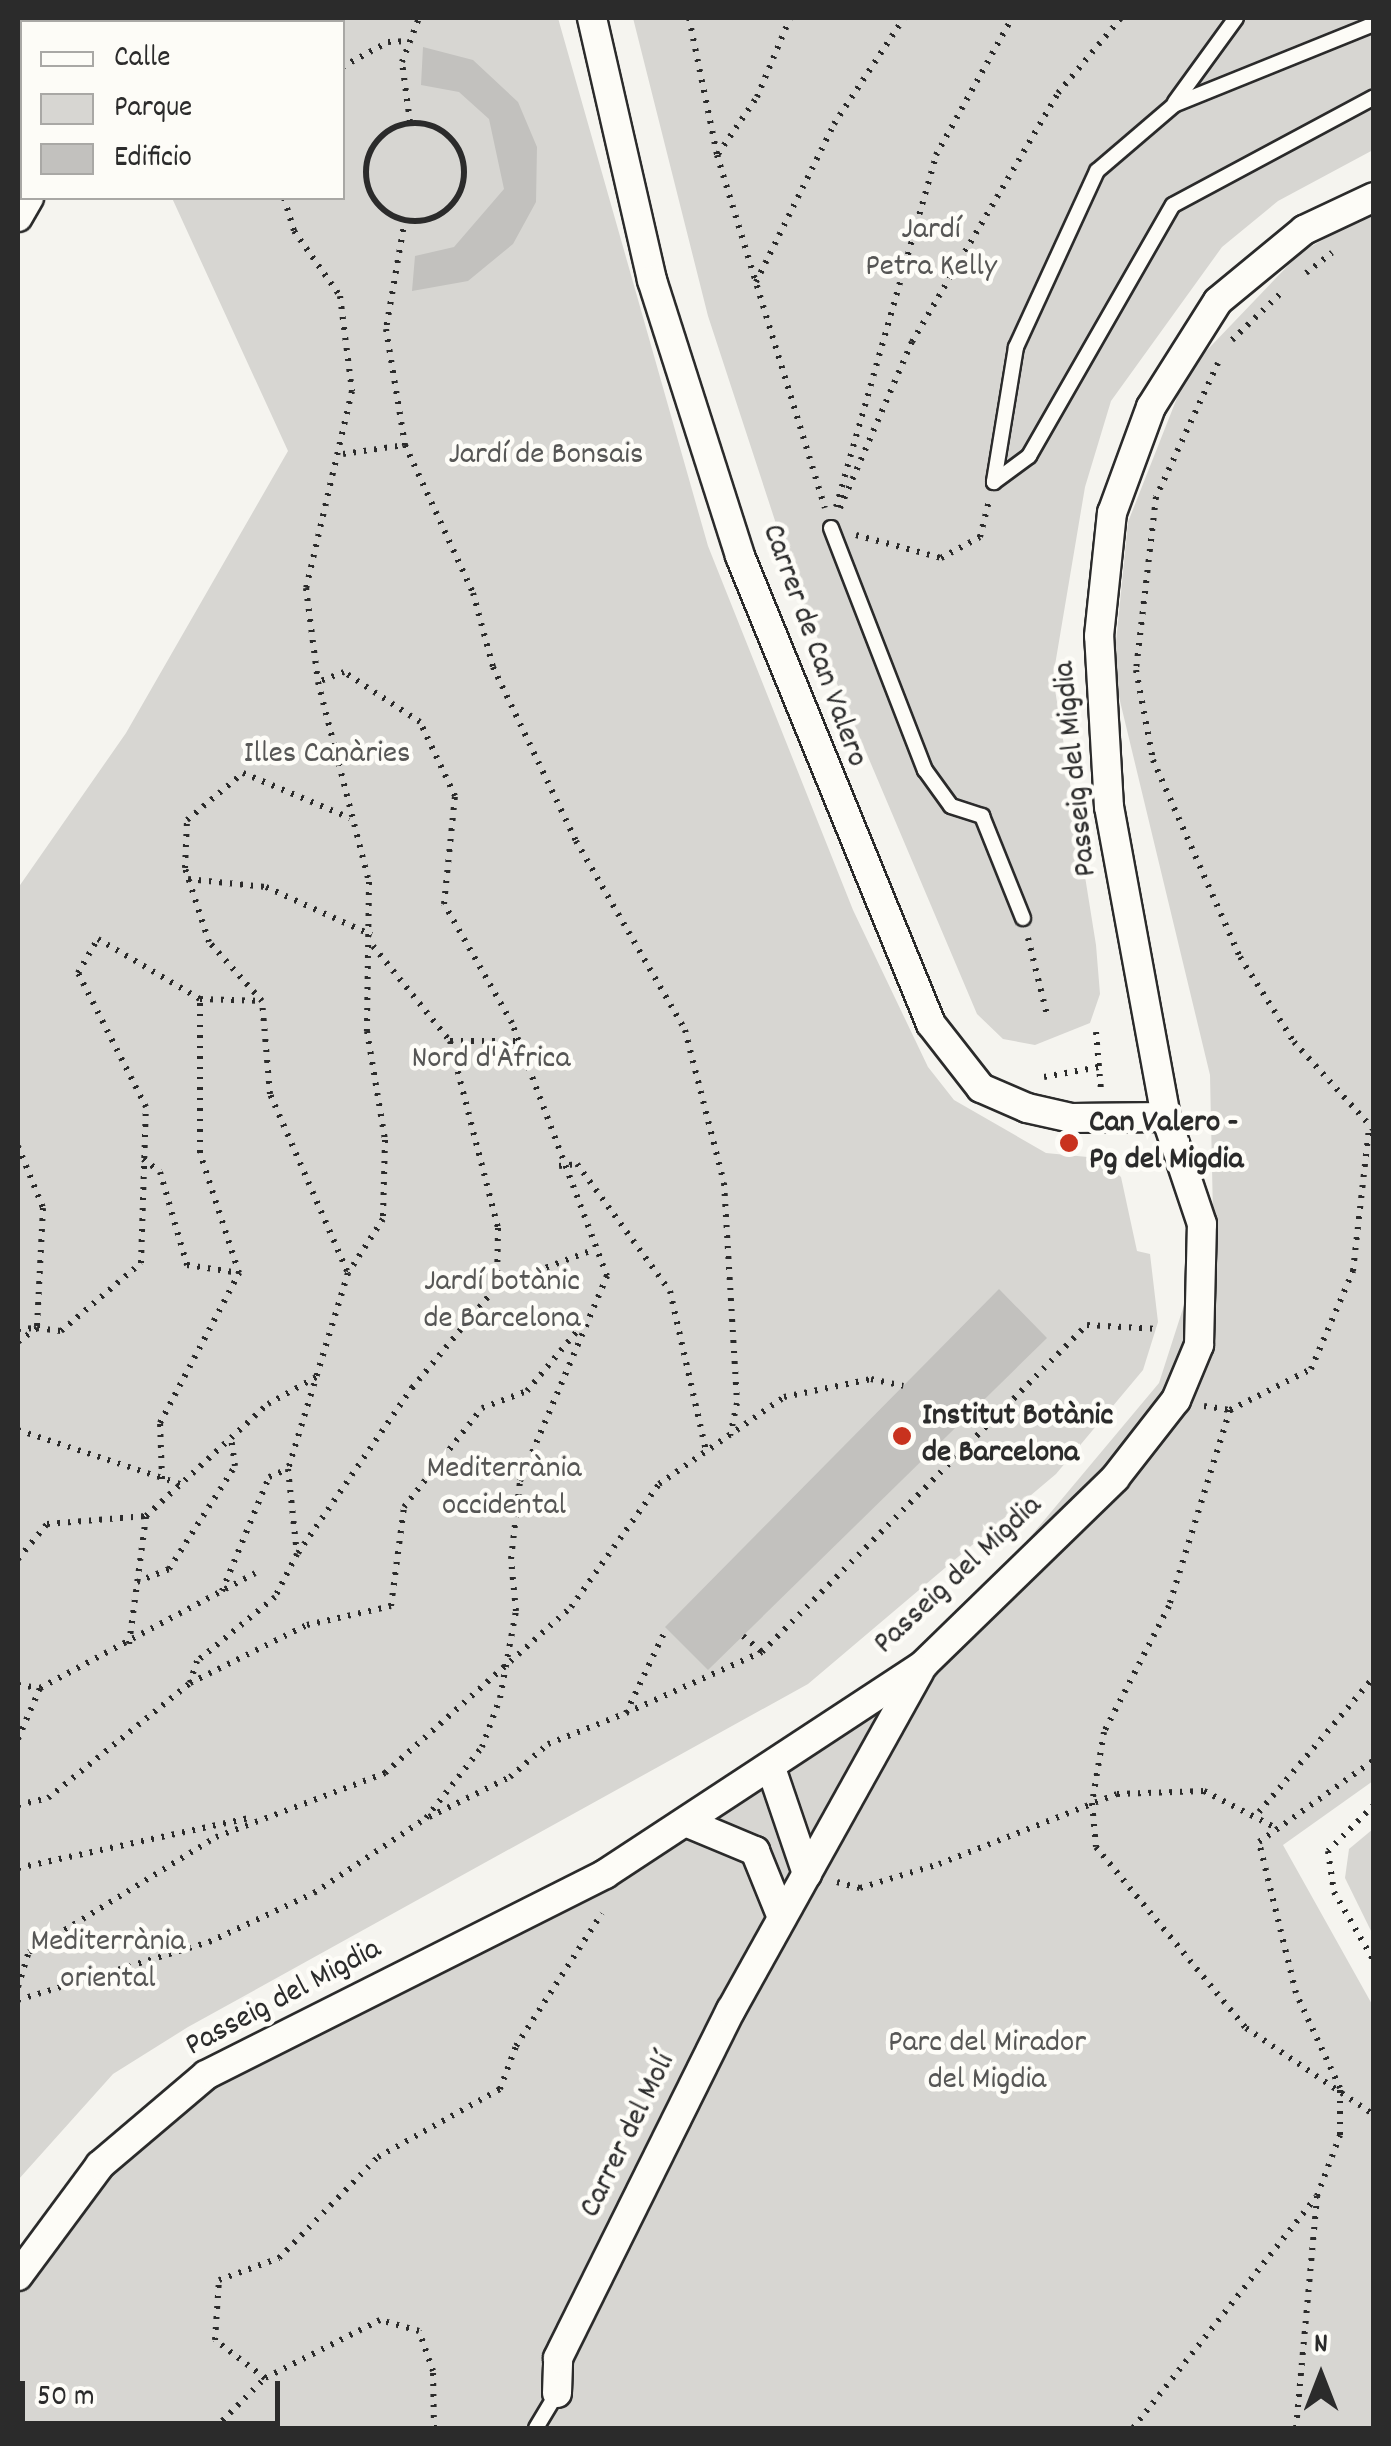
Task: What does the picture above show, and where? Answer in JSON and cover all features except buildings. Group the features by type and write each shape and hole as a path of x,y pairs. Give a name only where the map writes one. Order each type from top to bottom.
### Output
{"street":[{"name":"Carrer de Can Valero","path":"592,18 652,280 740,556 930,1024 980,1088 1028,1108 1166,1117"},
{"name":"Passeig del Migdia","path":"18,2276 100,2165 206,2075 688,1824 923,1665 1115,1478 1176,1400 1199,1345 1202,1224 1166,1117 1109,807 1099,636 1112,513 1151,407 1218,301 1304,230 1374,197"},
{"name":"Carrer del Molí","path":"557,2393 558,2358 793,1895 923,1665"},
{"path":"772,1768 793,1895"},
{"path":"688,1824 754,1851 793,1895"}],"lane":[{"path":"994,482 1016,348 1098,172 1174,104 1236,18"},
{"path":"1174,104 1374,24"},
{"path":"994,482 1029,456 1172,205 1374,96"},
{"path":"831,528 925,770 952,806 982,816 1023,918"},
{"path":"536,2428 557,2393"}],"path":[{"path":"410,122 402,62 419,18"},
{"path":"690,18 717,155 831,528"},
{"path":"717,155 757,97 790,18"},
{"path":"756,282 834,124 904,18"},
{"path":"831,528 936,155 1012,18"},
{"path":"831,528 912,342 1058,93 1121,18"},
{"path":"345,65 388,42 410,41"},
{"path":"410,122 452,139 465,176 442,214 405,219 375,201 366,164 378,139 410,122"},
{"path":"285,200 294,231 340,296 352,391 343,454 306,588 318,682 372,934 367,1031 385,1140 384,1219 348,1272 288,1469 297,1554"},
{"path":"405,219 386,330 405,446 473,593 510,702 684,1030 724,1183 737,1403 730,1435"},
{"path":"1349,240 1224,348 1156,497 1136,670 1153,760 1240,957 1294,1042 1372,1127 1352,1271 1311,1369 1230,1410 1169,1606 1104,1732 1092,1803 1096,1847 1246,2028 1340,2088 1374,2115"},
{"path":"343,454 405,446"},
{"path":"831,528 940,558 980,536 994,482"},
{"path":"318,682 344,672 420,722 455,796 444,904 518,1041 558,1166 607,1276 582,1325 520,1481 511,1559 516,1611 482,1747 426,1818"},
{"path":"348,1272 270,1094 262,1001 209,942 188,879 187,820 243,773 350,818"},
{"path":"188,879 266,887 372,934"},
{"path":"1023,918 1048,1020"},
{"path":"18,1329 61,1332 141,1263 146,1107 78,973 98,939 200,999 262,1001"},
{"path":"371,944 450,1041 498,1228 497,1286"},
{"path":"162,1478 160,1422 239,1272 200,1153 200,999"},
{"path":"1096,1032 1102,1101"},
{"path":"450,1041 518,1041"},
{"path":"1033,1075 1099,1067"},
{"path":"18,1146 43,1208 36,1328 18,1342"},
{"path":"142,1158 160,1172 187,1264 239,1272"},
{"path":"558,1166 577,1164 670,1290 706,1452"},
{"path":"190,1683 196,1662 275,1598 297,1554 412,1388 497,1286 593,1250"},
{"path":"18,1805 48,1798 190,1683 307,1625 391,1606 404,1507 482,1408 527,1391 582,1325"},
{"path":"18,2000 209,1942 314,1893 426,1818 510,1777 548,1744 762,1652 1088,1325 1159,1329"},
{"path":"18,1559 46,1524 146,1516 231,1437 319,1375"},
{"path":"18,1868 264,1816 385,1773 503,1674 571,1606 658,1484 784,1397 872,1379 903,1386"},
{"path":"18,1430 180,1484"},
{"path":"137,1582 169,1568 235,1466 231,1437"},
{"path":"221,1592 269,1478 288,1469"},
{"path":"129,1645 146,1516"},
{"path":"18,1685 40,1688 129,1645 255,1572"},
{"path":"626,1713 666,1628"},
{"path":"743,1636 762,1652"},
{"path":"1259,1812 1374,1677"},
{"path":"18,1739 40,1688"},
{"path":"1296,2428 1317,2196 1340,2135 1340,2088 1296,1993 1270,1900 1259,1842 1274,1827 1374,1760"},
{"path":"793,1895 860,1888 1092,1803 1204,1791 1259,1812 1274,1827"},
{"path":"1374,1805 1328,1851 1334,1892 1374,1961"},
{"path":"18,1987 29,1952 264,1816"},
{"path":"265,2378 215,2340 219,2280 279,2258 378,2158 500,2089 516,2046 602,1913"},
{"path":"1133,2428 1317,2196"},
{"path":"214,2428 265,2378 380,2320 399,2321 428,2350 434,2428"}],"green space":[{"name":"Jardí botànic de Barcelona","path":"205,18 558,18 708,546 853,910 928,1067 954,1100 1046,1153 1098,1158 1121,1177 1137,1251 1150,1254 1158,1322 1143,1370 1056,1474 808,1684 188,2027 113,2074 18,2180 18,888 126,733 288,451 173,200 345,200 345,20"},
{"name":"Jardí Petra Kelly","path":"633,18 1373,18 1373,150 1278,201 1222,247 1111,401 1085,487 1053,677 1096,945 1100,994 1090,1023 1035,1045 1003,1039 977,1014 799,594 708,316"},
{"name":"Parc del Mirador del Migdia","path":"1373,212 1373,1781 1283,1845 1373,2006 1373,2428 18,2428 18,2276 100,2165 206,2075 605,1874 923,1665 1159,1383 1213,1215 1210,1075 1113,672 1128,522 1188,370 1301,252"},
{"path":"1373,1829 1373,1935 1345,1878 1349,1849"}],"place":[{"name":"Can Valero - Pg del Migdia","path":"1069,1143"},
{"name":"Institut Botànic de Barcelona","path":"902,1436"}],"park label":[{"name":"Jardí de Bonsais","path":"546,456"},
{"name":"Illes Canàries","path":"327,755"},
{"name":"Nord d'Àfrica","path":"491,1060"},
{"name":"Mediterrània occidental","path":"504,1490"},
{"name":"Mediterrània oriental","path":"108,1962"}]}
